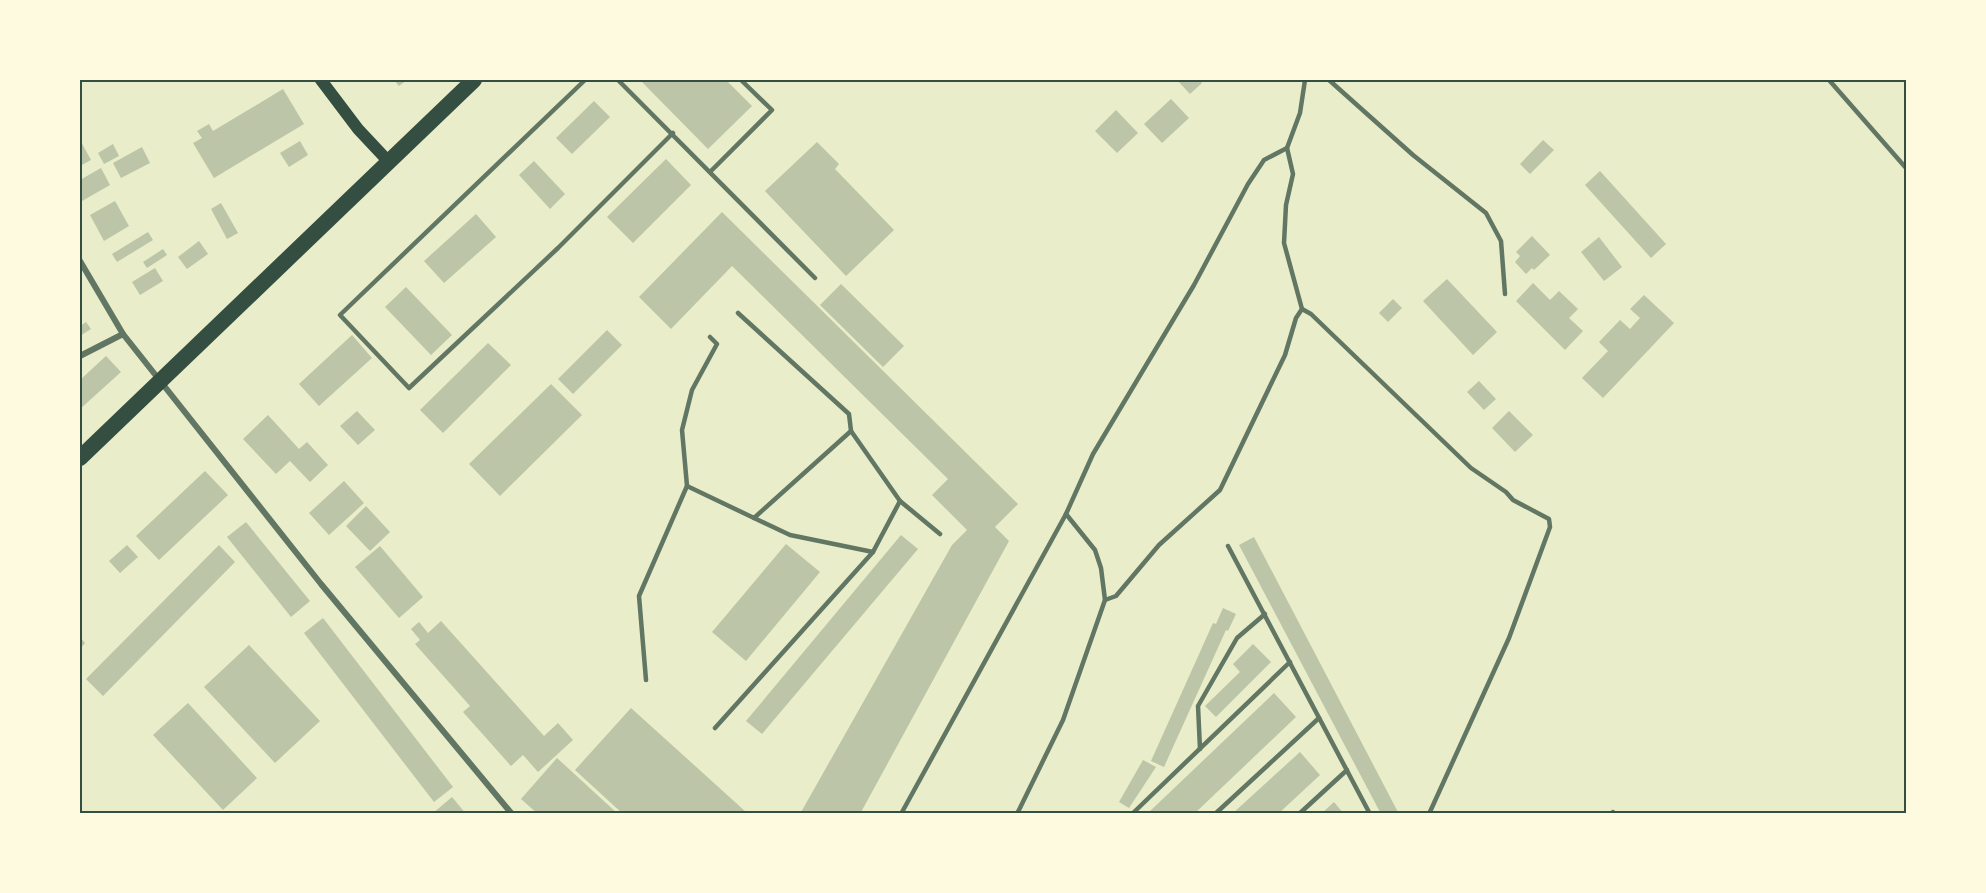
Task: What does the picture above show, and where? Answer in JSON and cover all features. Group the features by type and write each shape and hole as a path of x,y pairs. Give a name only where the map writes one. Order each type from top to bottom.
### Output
{"highway":[{"path":"80,458 474,80"}],"main road":[{"path":"321,80 358,129 388,161"}],"street":[{"path":"80,261 123,334 321,585 512,813"},
{"path":"80,356 123,334"}],"lane":[{"path":"585,80 340,315 409,388 558,248 673,133"},
{"path":"618,80 815,278"},
{"path":"711,171 772,110 741,80"},
{"path":"1305,80 1300,113 1287,148 1293,174 1286,205 1284,243 1302,309 1311,314 1471,468 1506,492 1513,500 1549,519 1550,527 1509,638 1429,813"},
{"path":"1329,80 1413,155 1486,213 1500,241 1505,294"},
{"path":"1829,80 1906,168"},
{"path":"901,813 1066,514 1093,454 1194,285 1248,184 1264,160 1287,148"},
{"path":"1105,600 1116,596 1159,545 1220,490 1285,355 1296,318 1302,309"},
{"path":"738,313 849,414 851,431 900,501 940,534"},
{"path":"646,681 639,596 687,486 682,430 692,390 717,344 711,337"},
{"path":"754,518 851,431"},
{"path":"687,486 790,536 873,552"},
{"path":"715,728 873,552 900,501"},
{"path":"1017,813 1063,720 1105,600 1101,568 1095,550 1066,514"},
{"path":"1228,546 1370,813"},
{"path":"1200,749 1198,706 1237,638 1265,615"},
{"path":"1132,813 1290,662"},
{"path":"1215,813 1319,718"},
{"path":"1299,813 1347,770"}],"building":[{"path":"394,80 407,80 399,86"},
{"path":"640,80 726,80 752,106 708,149"},
{"path":"1177,80 1199,80 1202,83 1190,94"},
{"path":"283,89 304,124 214,178 193,143 202,138 197,131 209,124 213,131"},
{"path":"1171,99 1189,118 1162,143 1144,124"},
{"path":"594,101 610,117 572,154 556,138"},
{"path":"1116,110 1138,133 1117,153 1095,131"},
{"path":"80,140 91,160 80,166"},
{"path":"1543,140 1554,150 1530,174 1520,164"},
{"path":"300,141 308,155 289,167 280,153"},
{"path":"817,142 839,164 835,169 894,230 846,276 765,191"},
{"path":"113,144 119,156 104,164 98,153"},
{"path":"142,147 150,163 121,178 113,163"},
{"path":"666,159 691,185 633,243 607,217"},
{"path":"534,161 565,194 550,209 519,175"},
{"path":"101,168 110,185 82,201 80,180"},
{"path":"1600,171 1666,244 1651,258 1585,185"},
{"path":"115,201 129,226 104,241 90,215"},
{"path":"221,203 238,233 227,239 211,209"},
{"path":"722,212 1018,504 995,527 1009,541 860,814 800,814 952,545 967,530 932,495 948,479 732,266 671,329 639,297"},
{"path":"476,214 496,237 444,283 424,261"},
{"path":"148,232 153,240 117,262 112,254"},
{"path":"1532,236 1550,255 1534,270 1532,268 1526,274 1515,262 1520,256 1516,252"},
{"path":"1599,237 1622,267 1604,281 1581,252"},
{"path":"199,241 208,254 187,269 178,257"},
{"path":"163,249 167,255 147,268 143,262"},
{"path":"155,268 163,281 140,295 132,282"},
{"path":"1447,279 1497,332 1473,355 1423,301"},
{"path":"1533,283 1550,300 1559,291 1578,309 1569,318 1583,331 1565,350 1516,301"},
{"path":"841,284 904,346 883,367 820,305"},
{"path":"406,287 452,335 431,355 385,307"},
{"path":"1644,295 1674,323 1603,398 1582,378 1608,351 1599,342 1620,320 1630,329 1640,318 1630,309"},
{"path":"1393,299 1402,308 1388,322 1379,313"},
{"path":"86,322 91,329 80,336 80,326"},
{"path":"607,330 622,345 573,394 558,379"},
{"path":"352,335 372,358 319,406 299,384"},
{"path":"488,343 511,365 443,433 420,410"},
{"path":"106,356 121,372 80,409 80,380"},
{"path":"1479,381 1496,399 1484,410 1467,392"},
{"path":"551,384 582,415 500,496 469,464"},
{"path":"357,411 375,430 358,445 340,426"},
{"path":"1509,411 1533,435 1515,452 1492,428"},
{"path":"268,415 299,449 307,442 328,465 310,482 290,461 276,474 243,439"},
{"path":"205,471 228,495 159,560 136,536"},
{"path":"344,481 364,503 329,535 309,513"},
{"path":"366,506 390,532 370,551 346,526"},
{"path":"246,522 310,601 291,617 227,537"},
{"path":"901,535 918,549 762,734 746,721"},
{"path":"1254,537 1399,814 1381,814 1239,545"},
{"path":"786,544 820,572 746,661 712,632"},
{"path":"127,545 138,557 120,573 109,561"},
{"path":"219,545 235,562 103,696 86,679"},
{"path":"380,546 423,597 399,618 355,567"},
{"path":"1223,608 1236,614 1228,631 1226,630 1164,767 1151,761 1213,623 1216,624"},
{"path":"323,618 453,787 434,802 304,633"},
{"path":"441,621 544,736 558,723 573,740 538,772 523,755 511,766 463,712 470,706 415,644 420,640 411,629 419,622 428,633"},
{"path":"80,637 85,643 80,649"},
{"path":"1253,644 1271,662 1216,717 1205,706 1240,672 1233,664"},
{"path":"249,645 320,721 275,763 204,687"},
{"path":"1274,693 1296,717 1194,814 1147,814"},
{"path":"188,703 257,778 223,810 153,735"},
{"path":"631,708 746,812 745,814 623,814 575,770"},
{"path":"1300,752 1320,775 1278,814 1232,814"},
{"path":"557,758 618,814 538,814 521,799"},
{"path":"1143,760 1156,767 1129,808 1119,802"},
{"path":"452,797 466,814 432,814"},
{"path":"1334,802 1344,814 1321,814"}]}
